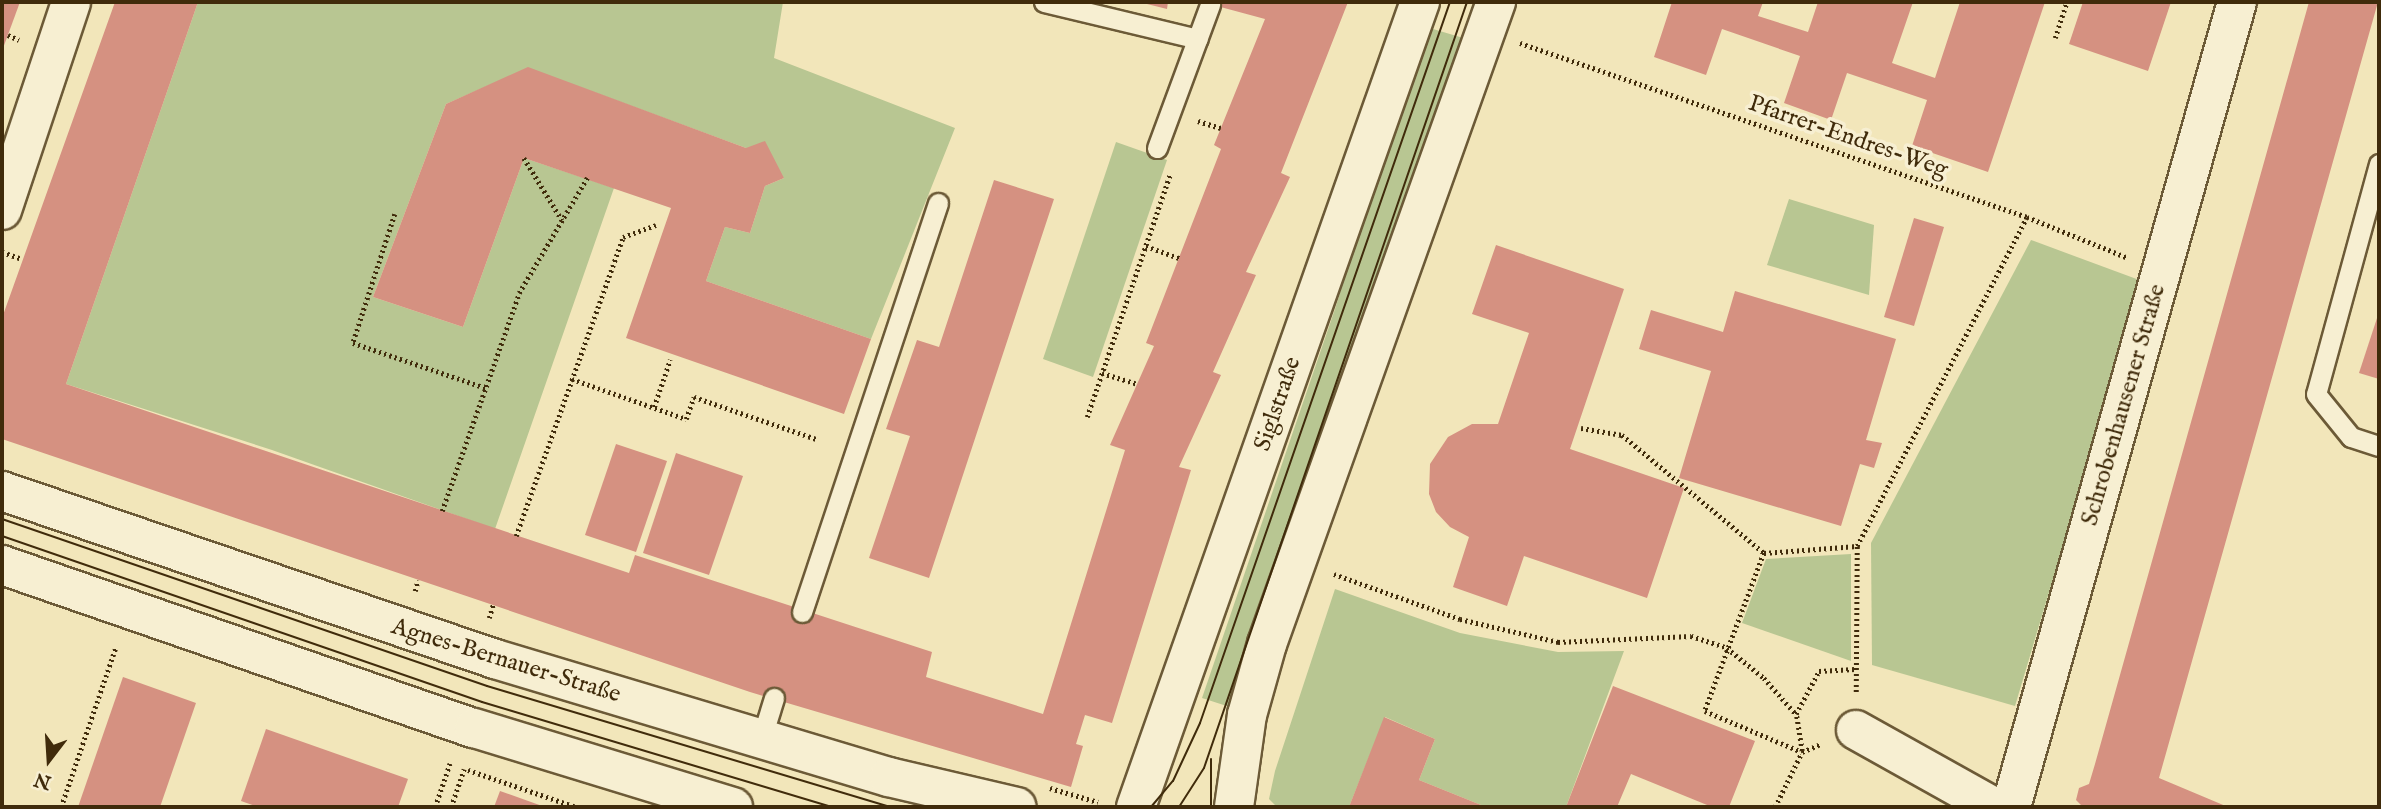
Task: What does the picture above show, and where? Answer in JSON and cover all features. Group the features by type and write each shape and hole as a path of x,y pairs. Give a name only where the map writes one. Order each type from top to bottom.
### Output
{"street":[{"path":"2,210 71,2"},
{"name":"Siglstraße","path":"1136,807 1419,2"},
{"path":"1234,807 1247,715 1268,644 1496,2"},
{"name":"Schrobenhausener Straße","path":"2011,807 2237,2"},
{"name":"Agnes-Bernauer-Straße","path":"2,491 398,628 761,740 1017,807"},
{"path":"2,565 474,728 733,807"},
{"path":"1856,730 1994,807"}],"lane":[{"path":"1044,2 1198,39"},
{"path":"1157,148 1210,5"},
{"path":"2379,164 2316,394 2351,437 2379,446"},
{"path":"802,612 938,203"},
{"path":"761,740 774,698"}],"path":[{"path":"2055,38 2067,2"},
{"name":"Pfarrer-Endres-Weg","path":"1519,43 2027,217 2163,272"},
{"path":"524,158 562,220"},
{"path":"1087,416 1172,169"},
{"path":"442,511 519,293 587,178"},
{"path":"395,214 353,342 486,388"},
{"path":"1763,553 1705,711 1802,752 1856,730 1857,546 2027,217"},
{"path":"516,536 623,237 656,225"},
{"path":"1146,246 1181,259"},
{"path":"2,252 22,259"},
{"path":"654,407 670,360"},
{"path":"1102,373 1137,384"},
{"path":"572,379 686,419 694,397 816,439"},
{"path":"1581,428 1622,436 1763,553 1857,546"},
{"path":"1334,574 1460,619 1525,636 1592,643 1643,636 1691,636 1727,648 1764,678 1796,714 1802,752 1775,807"},
{"path":"61,807 116,645"},
{"path":"1796,714 1819,671 1856,669"},
{"path":"435,807 450,763"},
{"path":"451,807 464,769"},
{"path":"1054,790 1112,807"}],"green space":[{"path":"198,2 783,2 774,58 955,128 871,339 706,281 725,227 750,233 765,186 784,178 746,148 528,68 446,104 373,297 463,327 524,158 614,188 495,529 272,450 66,384"},
{"path":"1423,26 1470,40 1236,709 1202,698 1335,309"},
{"path":"1116,142 1167,160 1093,377 1043,359"},
{"path":"1789,199 1874,225 1869,295 1767,265"},
{"path":"2031,240 2142,281 2015,706 1872,665 1871,543"},
{"path":"1851,554 1851,661 1742,623 1766,559"},
{"path":"1335,589 1460,633 1558,652 1624,651 1566,807 1486,807 1419,780 1435,739 1385,717 1349,807 1277,807 1269,799 1275,771"}],"building":[{"path":"2,2 20,2 2,51"},
{"path":"115,2 198,2 66,384 629,573 635,555 932,652 926,677 1043,714 1125,450 1110,445 1154,346 1146,343 1221,149 1214,145 1265,19 1202,2 1348,2 1281,173 1290,177 1246,272 1256,275 1213,372 1221,375 1179,467 1191,470 1112,723 1085,715 1076,744 1083,746 1071,787 750,692 2,439 2,318"},
{"path":"1139,2 1168,2 1167,9"},
{"path":"1672,2 1763,2 1758,16 1808,32 1818,2 1913,2 1892,63 1935,78 1960,2 2045,2 1988,172 1912,146 1927,100 1847,73 1831,120 1784,103 1800,56 1722,29 1706,75 1654,57"},
{"path":"2083,2 2171,2 2148,71 2069,44"},
{"path":"2309,2 2378,2 2159,778 2228,807 2083,807 2076,800 2079,788 2089,784 2095,764"},
{"path":"528,67 746,148 765,141 784,178 765,186 750,233 725,227 706,281 871,339 844,414 626,338 671,208 524,158 463,327 373,297 446,104"},
{"path":"994,180 1054,199 929,578 869,558 910,436 886,429 917,340 939,347"},
{"path":"1914,218 1944,227 1914,326 1884,317"},
{"path":"1496,245 1624,289 1570,449 1684,488 1647,598 1524,556 1507,606 1453,587 1469,537 1450,527 1436,512 1429,494 1430,464 1448,437 1472,424 1498,424 1529,333 1472,314"},
{"path":"1735,291 1896,339 1866,440 1882,443 1874,468 1860,464 1841,526 1679,478 1711,371 1639,349 1651,310 1723,332"},
{"path":"2379,312 2379,379 2359,373"},
{"path":"616,444 667,461 636,552 585,535"},
{"path":"676,453 743,476 709,575 643,553"},
{"path":"123,677 196,703 160,807 78,807"},
{"path":"1613,686 1755,741 1729,807 1712,807 1631,774 1617,807 1566,807"},
{"path":"1384,717 1435,739 1419,780 1486,807 1349,807"},
{"path":"266,729 408,779 398,807 258,807 241,801"},
{"path":"500,791 545,807 494,807"}],"tram line":[{"path":"1151,807 1173,781 1200,723 1450,2"},
{"path":"1179,807 1204,768 1467,2"},
{"path":"2,519 487,686 890,807"},
{"path":"2,536 482,702 833,807"},
{"path":"1211,759 1211,807"}]}
